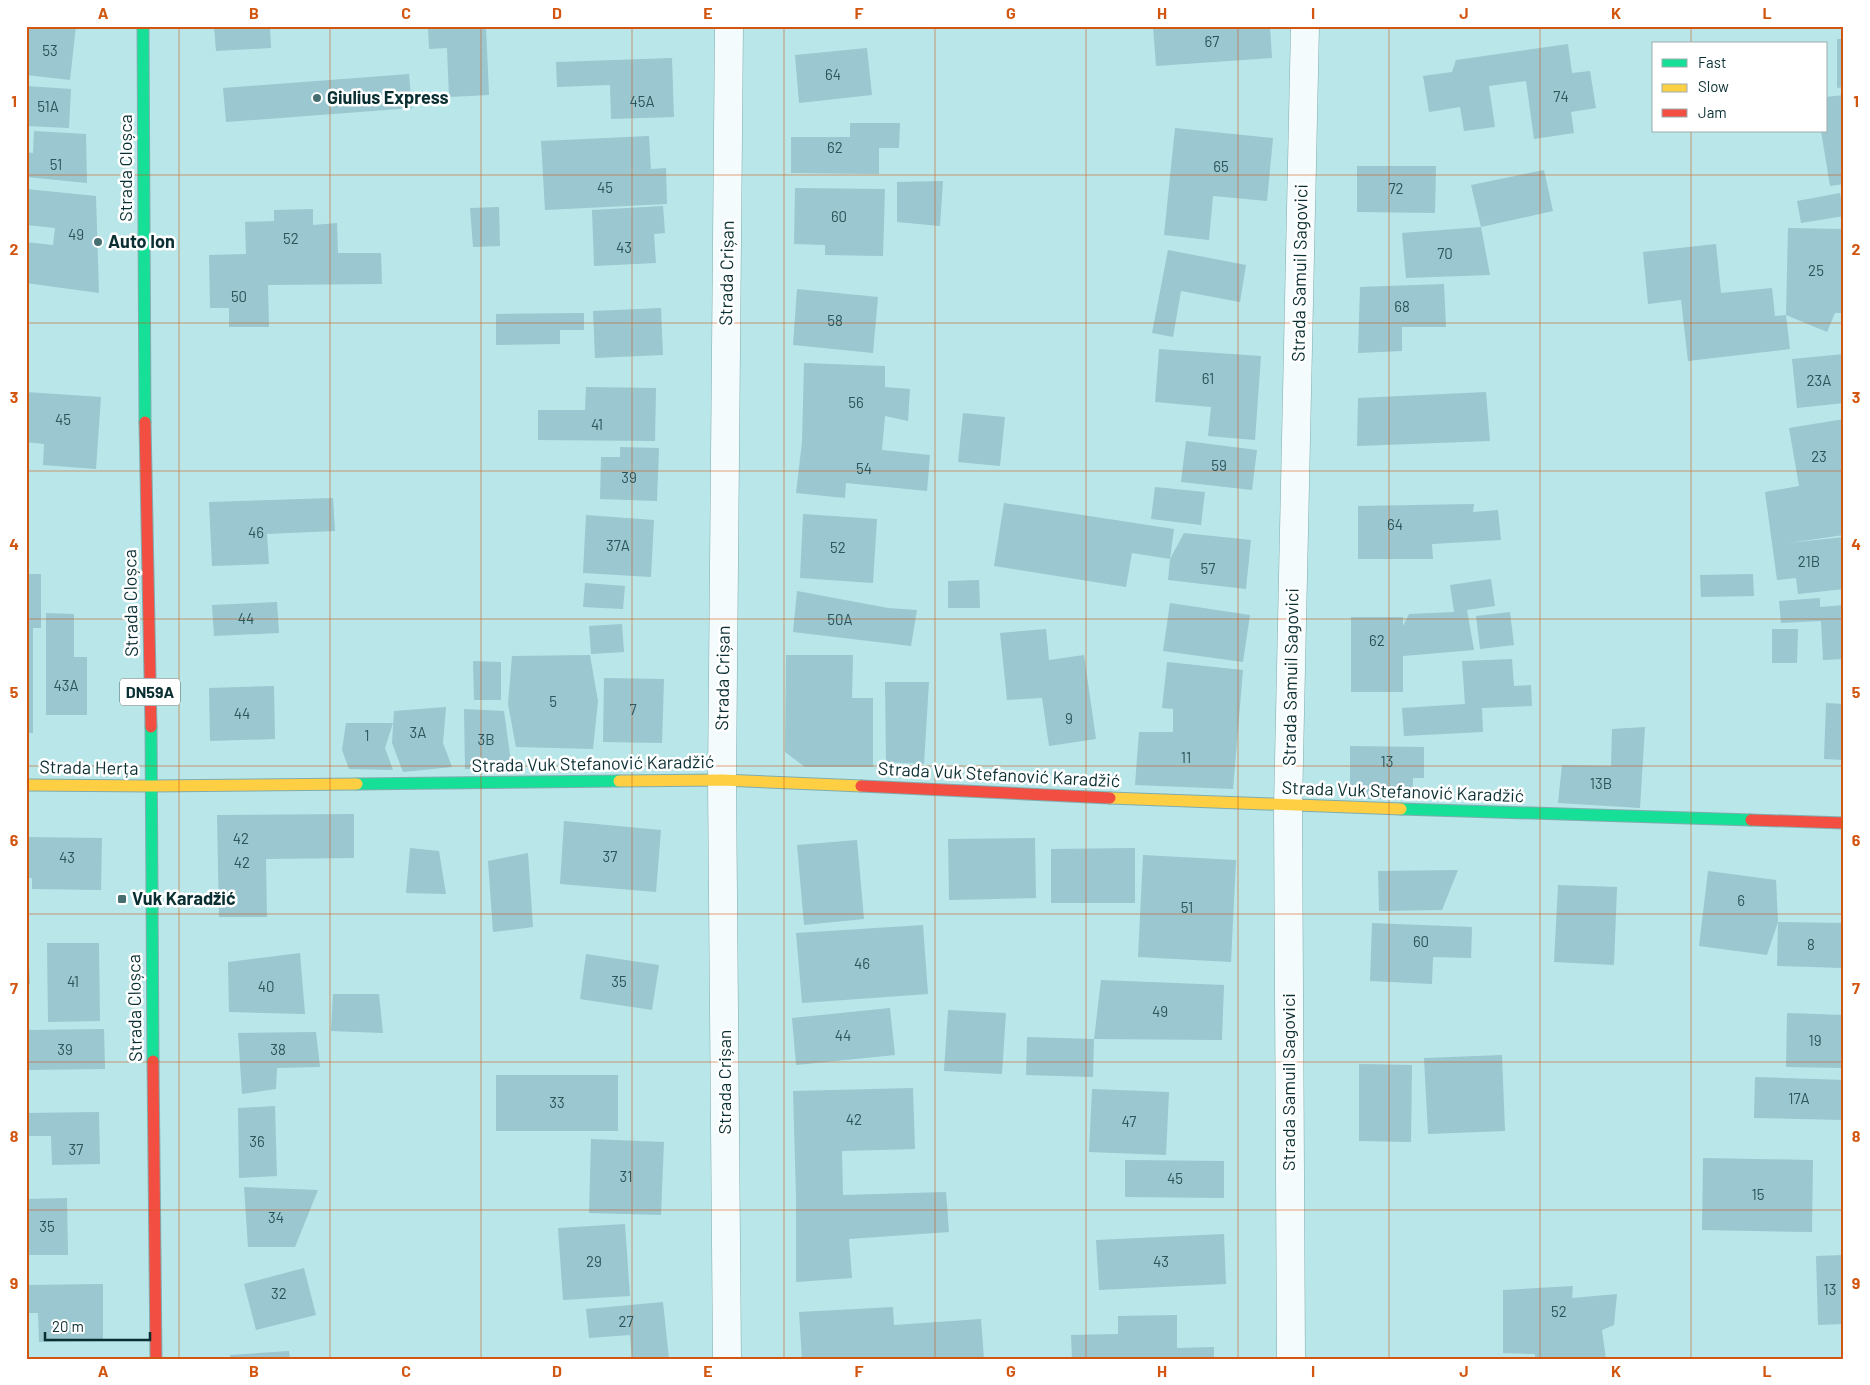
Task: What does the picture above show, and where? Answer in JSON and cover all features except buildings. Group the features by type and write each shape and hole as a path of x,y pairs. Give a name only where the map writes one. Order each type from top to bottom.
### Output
{"street":[{"name":"Strada Cloșca","path":"143,26 144,342 152,786 151,899 156,1359"},
{"name":"Strada Crișan","path":"727,1359 722,780 729,26"},
{"name":"Strada Samuil Sagovici","path":"1290,1359 1288,806 1305,26"},
{"name":"Strada Vuk Stefanović Karadžić","path":"152,786 722,780 1288,806 1844,823"},
{"name":"Strada Herța","path":"26,785 152,786"}],"traffic: fast":[{"path":"143,26 145,422"},
{"path":"151,727 153,1061"},
{"path":"357,784 619,781"},
{"path":"1401,809 1751,820"}],"traffic: slow":[{"path":"619,781 722,780 861,786"},
{"path":"26,785 357,784"},
{"path":"1110,798 1401,809"}],"traffic: jam":[{"path":"145,422 151,727"},
{"path":"861,786 1110,798"},
{"path":"1751,820 1844,823"},
{"path":"153,1061 156,1359"}],"place":[{"name":"Giulius Express","path":"317,98"},
{"name":"Auto Ion","path":"98,242"},
{"name":"Vuk Karadžić","path":"122,899"}]}
